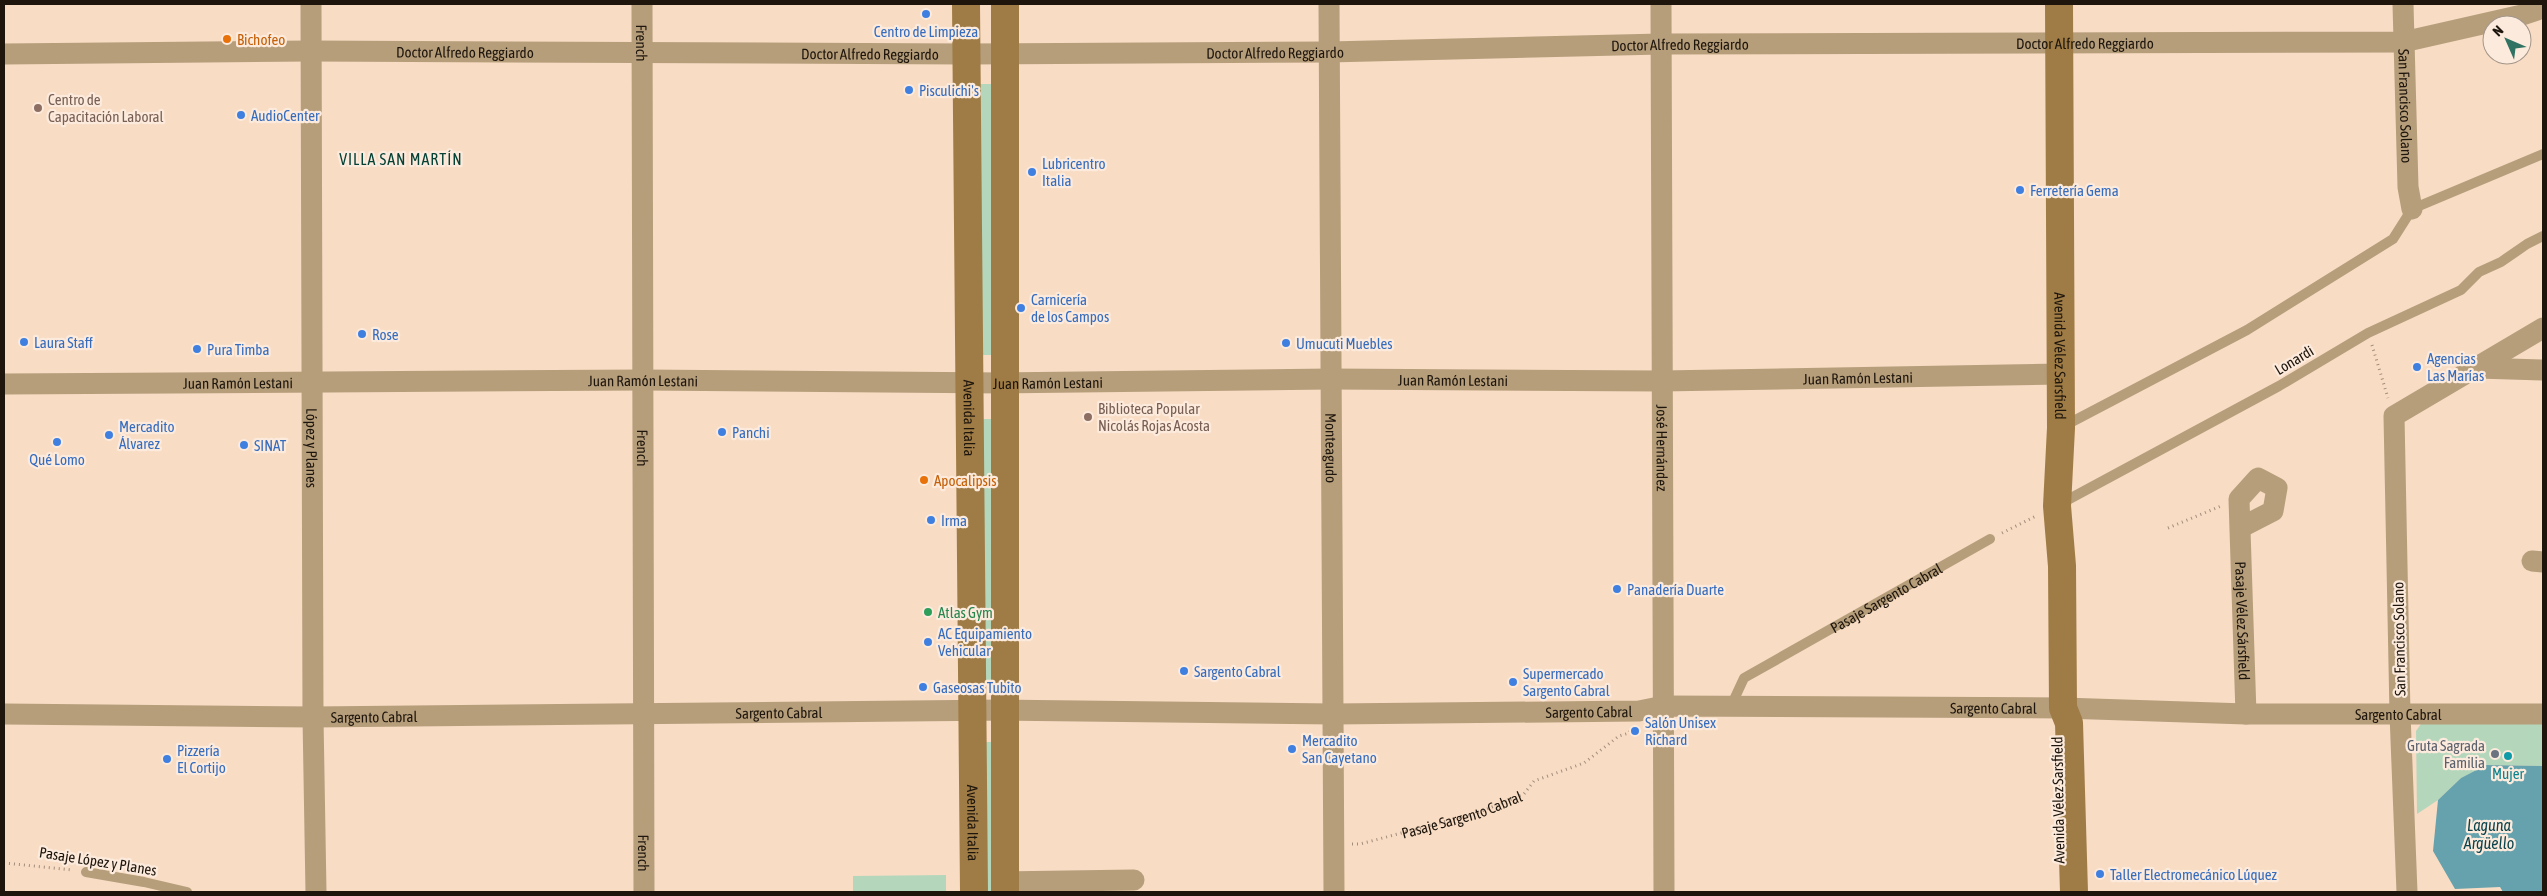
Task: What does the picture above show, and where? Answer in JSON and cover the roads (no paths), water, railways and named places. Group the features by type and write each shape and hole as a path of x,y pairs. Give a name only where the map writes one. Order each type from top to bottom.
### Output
{"main road":[{"name":"Avenida Italia","path":"966,4 974,892"},
{"path":"1005,4 1005,887"},
{"name":"Avenida Vélez Sarsfield","path":"2059,4 2061,428 2057,506 2062,566 2063,708 2069,723 2074,892"},
{"name":"Avenida Vélez Sarsfield","path":"2059,892 2057,723 2063,708"}],"street":[{"name":"López y Planes","path":"311,4 313,717 316,892"},
{"name":"French","path":"642,4 644,892"},
{"name":"Monteagudo","path":"1329,4 1334,892"},
{"name":"José Hernández","path":"1661,4 1664,892"},
{"name":"San Francisco Solano","path":"2403,4 2408,186 2412,209"},
{"name":"Doctor Alfredo Reggiardo","path":"4,54 310,51 965,54 1005,52 1329,52 1661,44 2403,42 2522,15 2543,8"},
{"path":"2477,368 2543,328"},
{"name":"San Francisco Solano","path":"2407,892 2400,714 2394,416 2477,368"},
{"path":"2477,368 2543,370"},
{"name":"Juan Ramón Lestani","path":"4,384 643,380 969,383 1330,379 1661,381 2061,374"},
{"name":"Pasaje Vélez Sársfield","path":"2240,528 2273,511 2276,488 2258,478 2239,499 2246,714"},
{"name":"Sargento Cabral","path":"4,714 313,717 972,712 1004,710 1334,714 1640,711 1664,706 2063,708 2246,714 2543,714"},
{"path":"1005,887 1134,880"}],"lane":[{"path":"2061,428 2247,330 2393,239 2412,209 2543,154"},
{"name":"Lonardi","path":"2057,506 2198,432 2368,333 2461,290 2479,272 2502,262 2527,244 2543,236"},
{"name":"Pasaje Sargento Cabral","path":"1731,706 1744,678 1990,539"},
{"name":"Pasaje López y Planes","path":"86,872 187,892"}],"water":[{"name":"Laguna Argüello","path":"2486,765 2543,766 2543,892 2503,892 2500,887 2455,889 2433,851 2438,800 2461,778"}],"place":[{"name":"Centro de Limpieza","path":"926,14"},
{"name":"Bichofeo","path":"227,39"},
{"name":"Pisculichi's","path":"909,90"},
{"name":"Centro de Capacitación Laboral","path":"38,108"},
{"name":"AudioCenter","path":"241,115"},
{"name":"Lubricentro Italia","path":"1032,172"},
{"name":"Ferretería Gema","path":"2020,190"},
{"name":"Carnicería de los Campos","path":"1021,308"},
{"name":"Rose","path":"362,334"},
{"name":"Laura Staff","path":"24,342"},
{"name":"Umucuti Muebles","path":"1286,343"},
{"name":"Pura Timba","path":"197,349"},
{"name":"Agencias Las Marías","path":"2417,367"},
{"name":"Biblioteca Popular Nicolás Rojas Acosta","path":"1088,417"},
{"name":"Panchi","path":"722,432"},
{"name":"Mercadito Álvarez","path":"109,435"},
{"name":"Qué Lomo","path":"57,442"},
{"name":"SINAT","path":"244,445"},
{"name":"Apocalipsis","path":"924,480"},
{"name":"Irma","path":"931,520"},
{"name":"Panadería Duarte","path":"1617,589"},
{"name":"Atlas Gym","path":"928,612"},
{"name":"AC Equipamiento Vehicular","path":"928,642"},
{"name":"Sargento Cabral","path":"1184,671"},
{"name":"Supermercado Sargento Cabral","path":"1513,682"},
{"name":"Gaseosas Tubito","path":"923,687"},
{"name":"Salón Unisex Richard","path":"1635,731"},
{"name":"Mercadito San Cayetano","path":"1292,749"},
{"name":"Gruta Sagrada Familia","path":"2495,754"},
{"name":"Mujer","path":"2508,756"},
{"name":"Pizzería El Cortijo","path":"167,759"},
{"name":"Taller Electromecánico Lúquez","path":"2100,874"}],"district":[{"name":"VILLA SAN MARTÍN","path":"401,159"}]}
